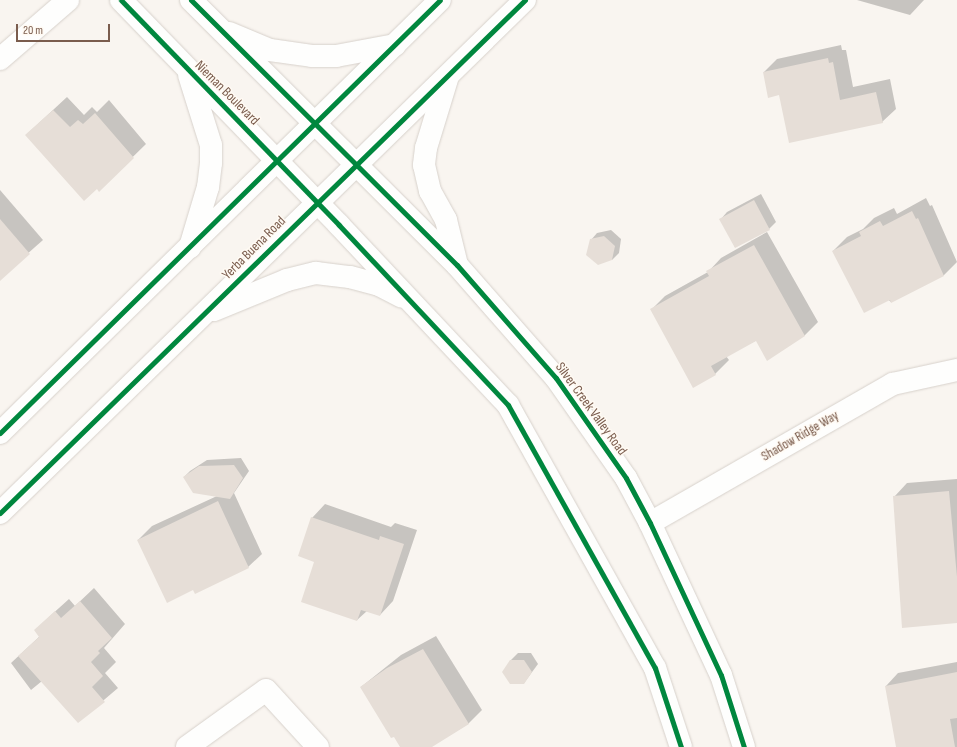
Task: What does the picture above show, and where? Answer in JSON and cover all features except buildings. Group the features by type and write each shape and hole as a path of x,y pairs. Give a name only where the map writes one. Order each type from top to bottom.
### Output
{"main road":[{"path":"0,59 68,0"},
{"name":"Nieman Boulevard","path":"121,0 188,72 317,202"},
{"path":"191,0 216,27 316,124"},
{"path":"0,433 189,250 440,0"},
{"name":"Yerba Buena Road","path":"0,513 205,314 355,164 525,0"},
{"path":"216,27 270,50 312,56 336,56 395,45"},
{"path":"188,72 210,145 211,163 208,187 189,250"},
{"path":"448,74 426,148 424,165 430,191 446,220 457,265"},
{"name":"Silver Creek Valley Road","path":"316,124 457,265 556,378 626,478 650,523 721,675 744,747"},
{"path":"317,202 414,303 508,405 655,668 681,747"},
{"path":"205,314 287,280 316,272 350,277 379,285 414,303"},
{"name":"Shadow Ridge Way","path":"650,523 893,384 957,370"},
{"path":"187,747 266,690 318,747"}],"cycle path":[{"path":"121,0 339,225 508,405 655,668 681,747"},
{"path":"191,0 457,265 556,378 626,478 650,523 721,675 744,747"},
{"path":"0,433 440,0"},
{"path":"0,513 525,0"}]}
